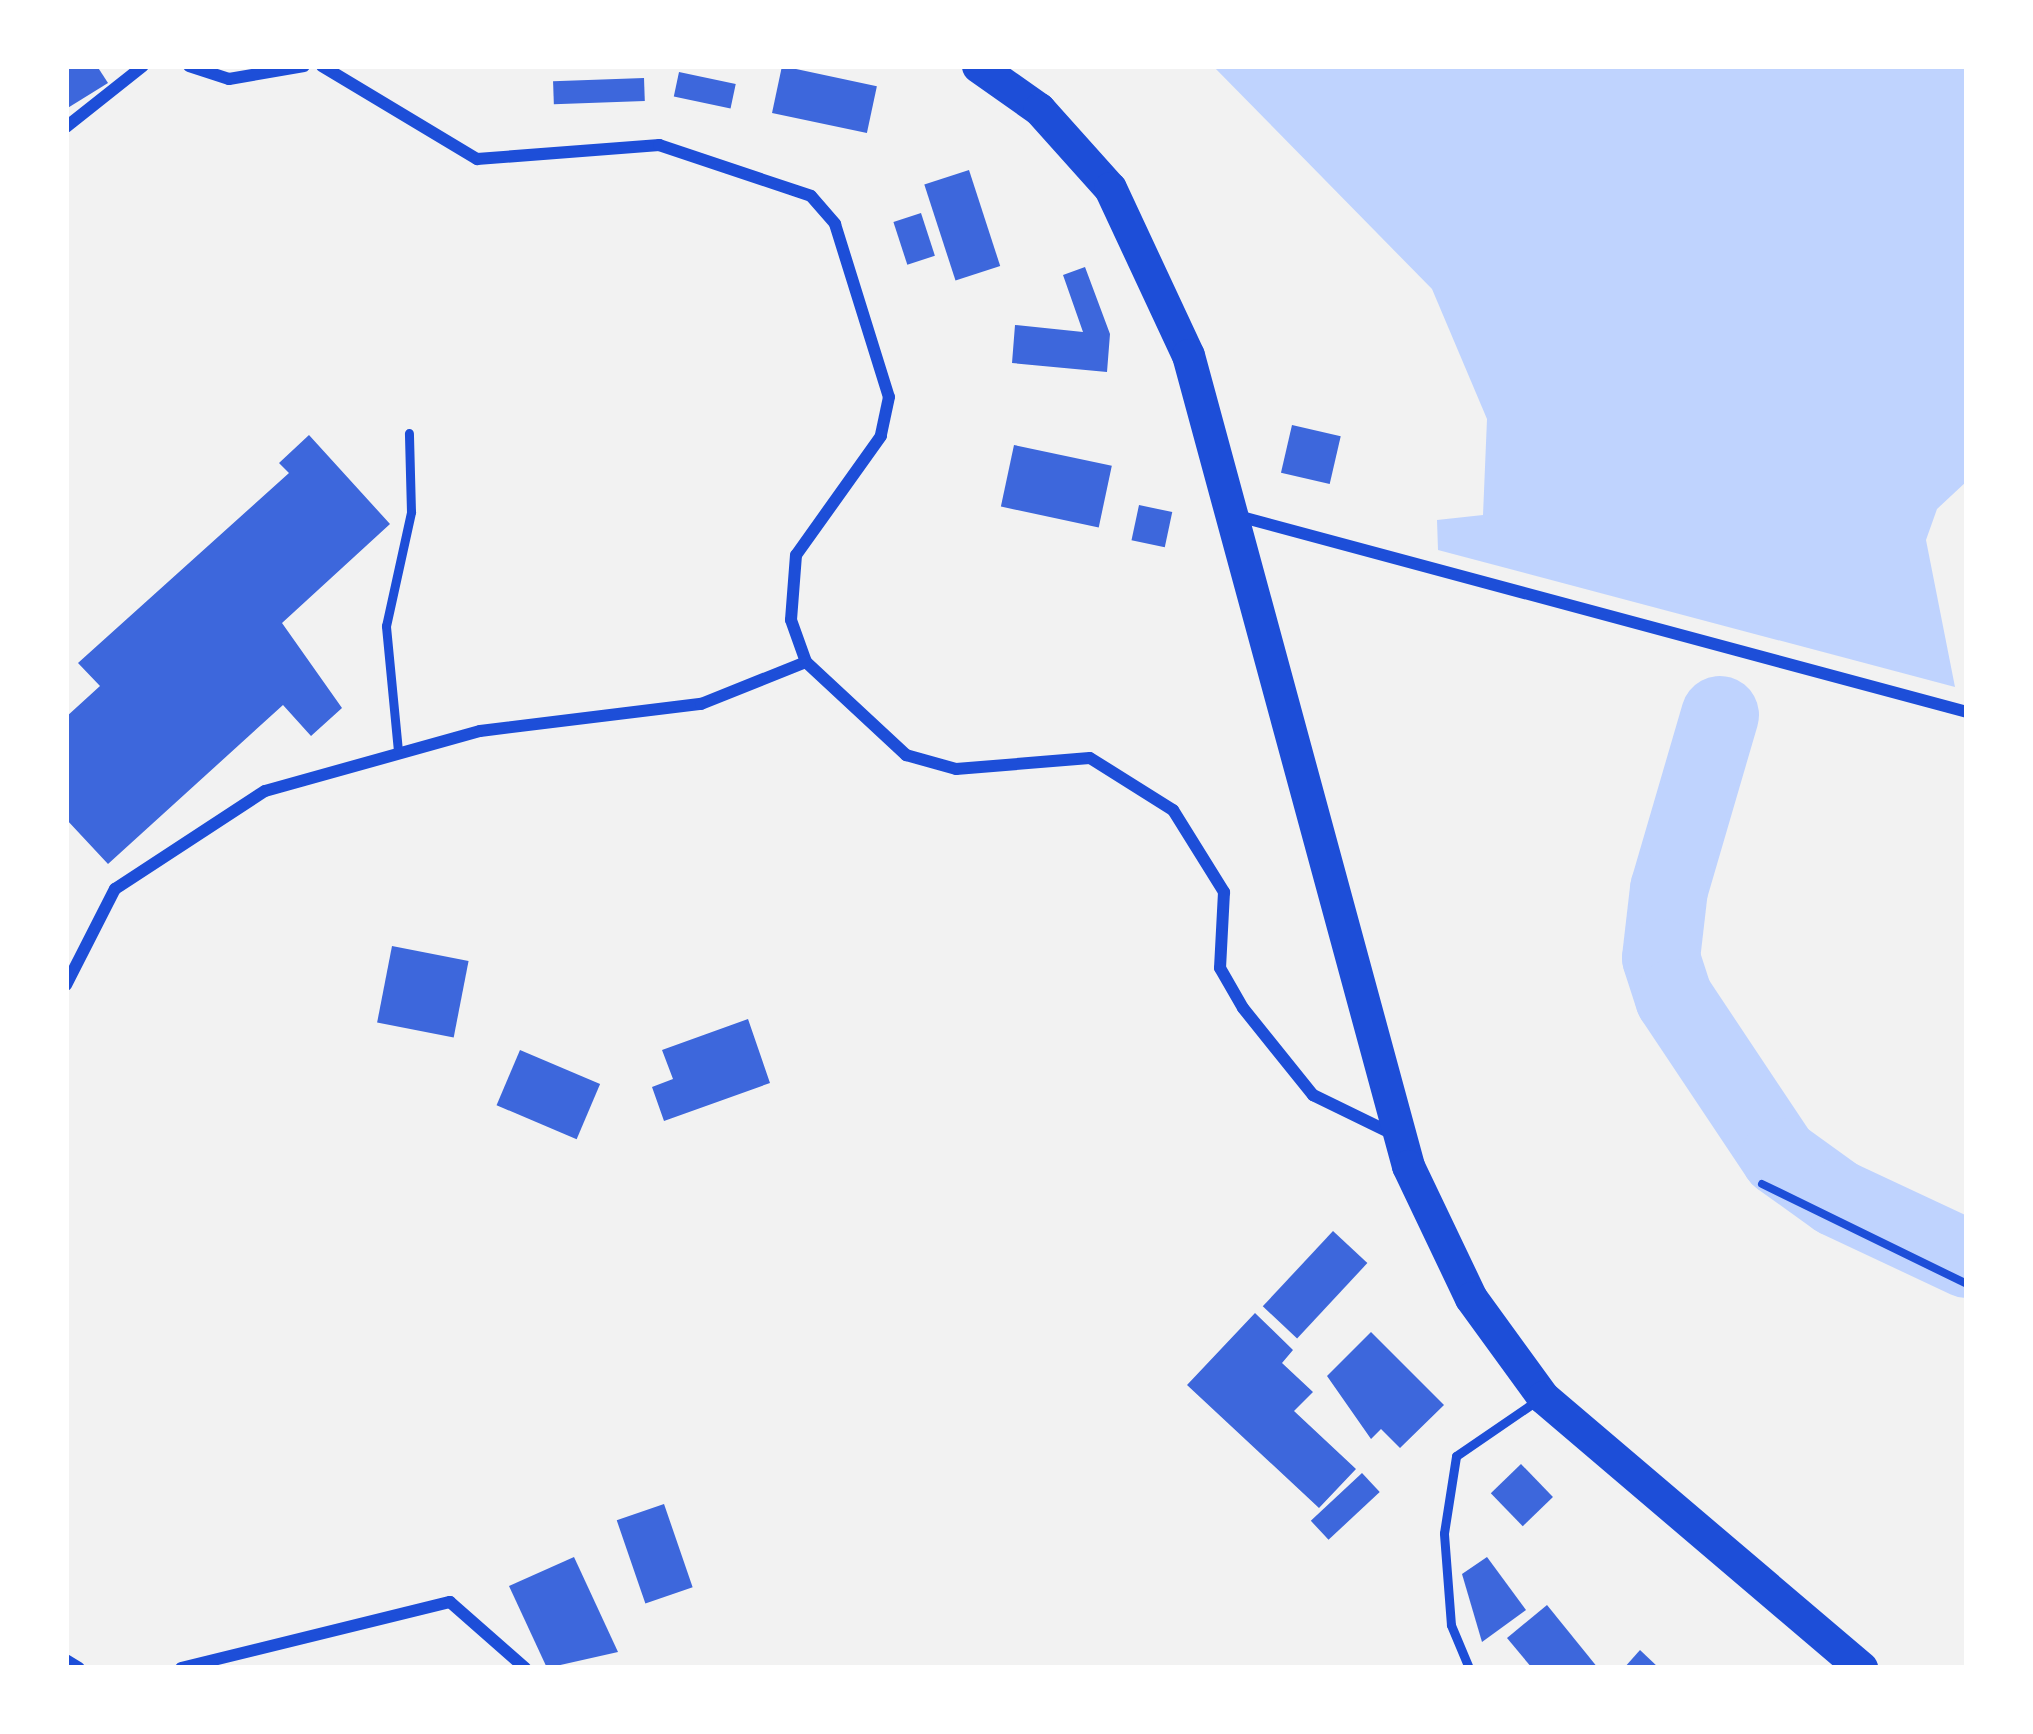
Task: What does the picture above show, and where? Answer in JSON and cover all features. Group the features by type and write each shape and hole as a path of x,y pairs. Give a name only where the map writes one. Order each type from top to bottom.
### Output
{"highway":[{"path":"978,66 1075,144 1144,246 1236,516 1400,1136 1471,1298 1543,1396 1861,1668"}],"street":[{"path":"66,127 143,66"},
{"path":"189,66 230,79 304,66"},
{"path":"322,66 477,159 659,145 796,190 835,224 889,397 881,436 796,555 791,620 806,662 906,755 956,769 1090,758 1173,810 1224,892 1220,968 1243,1008 1313,1095 1400,1136"},
{"path":"1236,516 1967,712"},
{"path":"66,985 115,889 155,854 265,791 398,752 700,704 806,662"},
{"path":"181,1668 450,1602 525,1668"},
{"path":"66,1660 79,1668"}],"lane":[{"path":"398,752 386,626 411,512 409,433"},
{"path":"1469,1668 1451,1625 1444,1533 1456,1456 1543,1396"}],"path":[{"path":"1762,1184 1967,1284"}],"water":[{"path":"1213,66 1967,66 1967,481 1937,509 1926,540 1955,687 1438,550 1437,520 1483,515 1487,419 1432,289"}],"building":[{"path":"66,66 97,66 108,83 66,109"},
{"path":"782,66 877,86 867,133 772,113"},
{"path":"679,72 736,84 731,109 674,96"},
{"path":"644,78 645,101 554,104 553,81"},
{"path":"969,170 1000,266 956,281 924,185"},
{"path":"921,213 935,256 907,265 893,222"},
{"path":"1085,267 1110,334 1107,372 1012,363 1015,325 1083,332 1063,275"},
{"path":"1292,425 1341,436 1330,484 1281,473"},
{"path":"309,435 390,524 282,623 342,708 311,736 283,705 108,864 66,819 66,717 100,686 78,663 289,473 279,463"},
{"path":"1014,445 1112,466 1099,527 1001,507"},
{"path":"1139,505 1172,512 1165,547 1132,540"},
{"path":"392,946 469,961 454,1037 377,1023"},
{"path":"748,1019 770,1083 664,1121 652,1087 673,1079 662,1050"},
{"path":"520,1050 600,1084 577,1139 497,1105"},
{"path":"1333,1231 1367,1263 1297,1338 1263,1306"},
{"path":"1255,1313 1293,1350 1282,1363 1313,1392 1294,1411 1356,1469 1319,1508 1187,1385"},
{"path":"1371,1332 1444,1405 1400,1448 1381,1429 1371,1439 1327,1376"},
{"path":"1521,1464 1553,1497 1523,1526 1491,1493"},
{"path":"1362,1473 1380,1492 1329,1540 1311,1521"},
{"path":"664,1504 693,1587 645,1603 617,1520"},
{"path":"574,1557 618,1652 547,1668 509,1586"},
{"path":"1487,1557 1526,1610 1482,1642 1462,1574"},
{"path":"1547,1605 1598,1668 1532,1668 1507,1638"},
{"path":"1640,1650 1659,1668 1624,1668"}],"waterway":[{"path":"1720,715 1669,889 1661,958 1674,998 1780,1157 1837,1198 1967,1259"}]}
